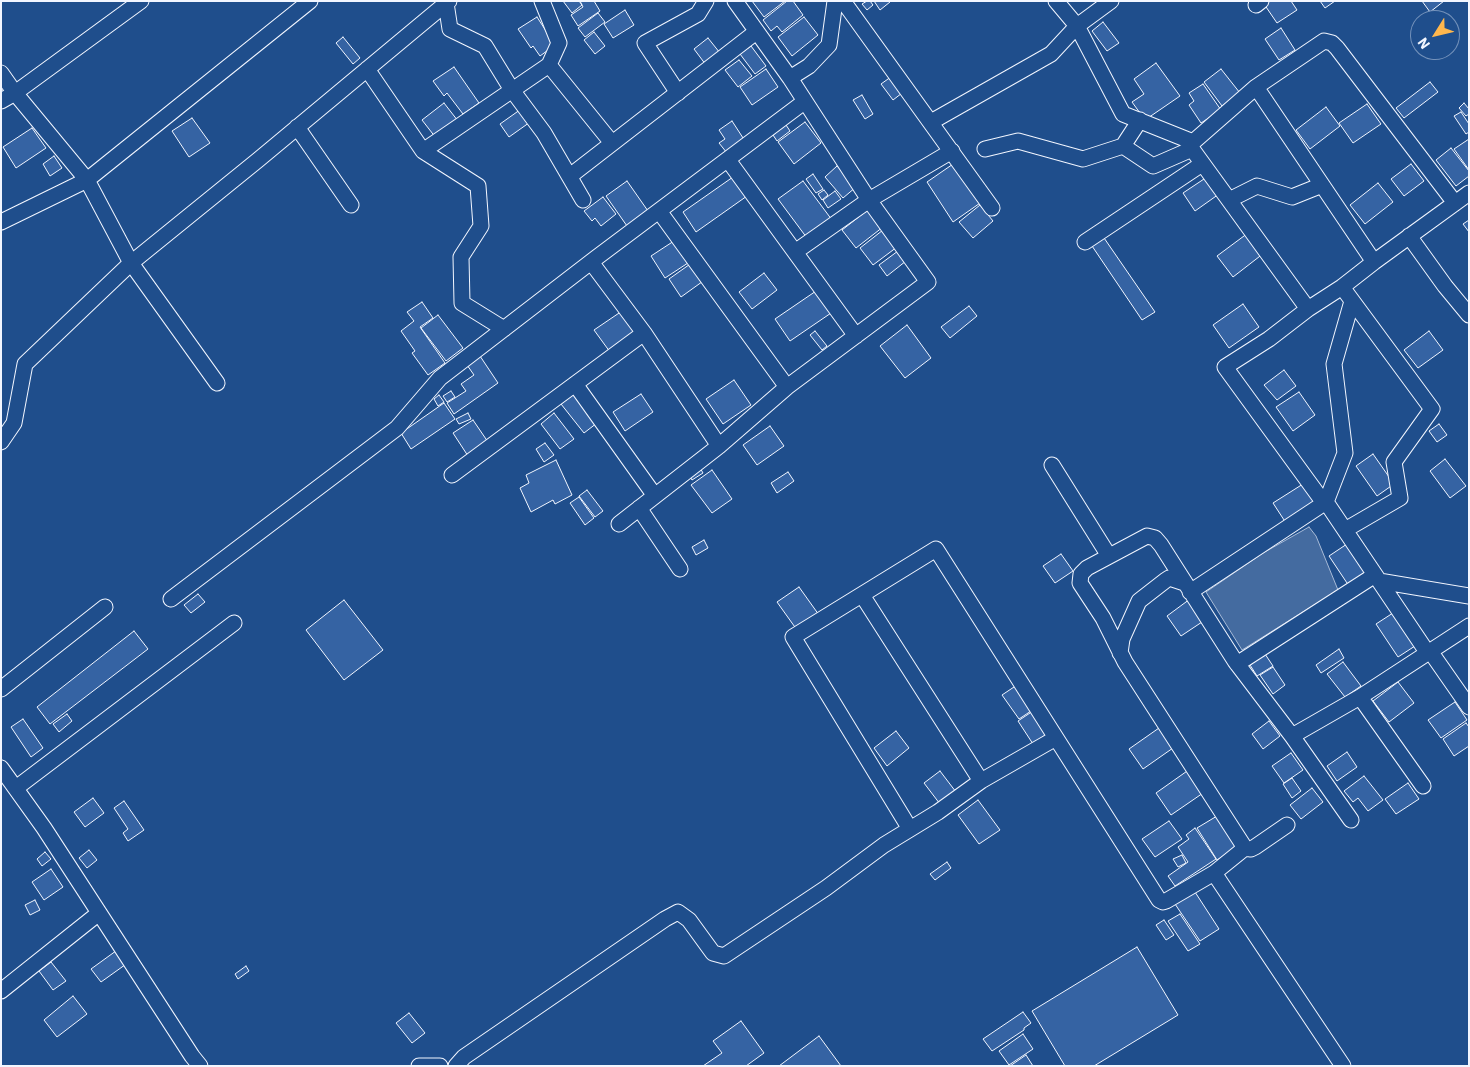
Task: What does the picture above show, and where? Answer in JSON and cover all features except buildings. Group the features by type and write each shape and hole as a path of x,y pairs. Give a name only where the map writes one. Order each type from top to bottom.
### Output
{"street":[{"path":"1,101 141,1"},
{"path":"1,222 87,180 310,1"},
{"path":"423,151 550,65 559,43 542,1"},
{"path":"678,93 645,43 698,14 706,1"},
{"path":"619,524 718,446 787,386 928,282 870,200 790,78 735,1"},
{"path":"790,78 809,66 829,45 835,1"},
{"path":"843,1 992,208"},
{"path":"1056,1 1077,26 1123,114 1140,120 1192,146 1202,164 1308,309"},
{"path":"931,122 1051,54 1077,26 1111,1"},
{"path":"1,442 14,423 25,364 131,263 448,2"},
{"path":"448,2 450,29 486,46 512,90 544,133 583,200"},
{"path":"570,176 756,32"},
{"path":"1123,146 1153,166 1192,146 1256,87 1324,41 1332,43 1337,48 1456,203"},
{"path":"550,65 612,144"},
{"path":"367,69 423,151 478,186 481,226 461,257 462,303 504,329"},
{"path":"1,73 87,180 131,263 217,382"},
{"path":"1256,87 1374,262"},
{"path":"171,599 397,428 440,378 804,102"},
{"path":"985,149 1018,141 1083,159 1123,146 1140,120"},
{"path":"297,128 351,205"},
{"path":"795,252 870,200 952,151"},
{"path":"728,160 856,336"},
{"path":"1085,242 1202,164"},
{"path":"1229,200 1257,186 1292,197 1322,185"},
{"path":"1469,193 1342,287 1308,309 1269,339 1225,367 1325,502 1469,708"},
{"path":"659,211 787,386"},
{"path":"1409,236 1469,316"},
{"path":"591,262 644,333 718,446"},
{"path":"1342,287 1432,409 1394,462 1400,498 1345,530"},
{"path":"1187,587 1325,502 1345,453 1334,364 1352,301"},
{"path":"452,474 644,333"},
{"path":"575,384 655,496"},
{"path":"1052,466 1109,556"},
{"path":"638,508 680,569"},
{"path":"1287,825 1255,848 1245,848 1124,662 1104,618 1080,583 1081,574 1087,568 1147,536 1155,538 1237,664 1292,736 1351,820"},
{"path":"910,829 793,637 936,549 1159,900 1166,901 1214,873 1245,848"},
{"path":"1120,653 1122,639 1139,601 1170,578 1187,587"},
{"path":"1237,664 1377,578 1469,596"},
{"path":"862,595 981,781"},
{"path":"1,688 105,607"},
{"path":"16,788 234,623"},
{"path":"1292,736 1360,697 1469,626"},
{"path":"1360,697 1423,786"},
{"path":"456,1066 464,1057 657,924 678,912 689,920 713,953 724,956 826,888 884,845 938,812 981,781 1056,738"},
{"path":"1,768 200,1066"},
{"path":"1214,873 1343,1066"},
{"path":"1,991 99,913"},
{"path":"418,1066 440,1066"}],"water":[{"path":"1309,527 1316,536 1338,590 1242,650 1206,592 1263,553"}]}
